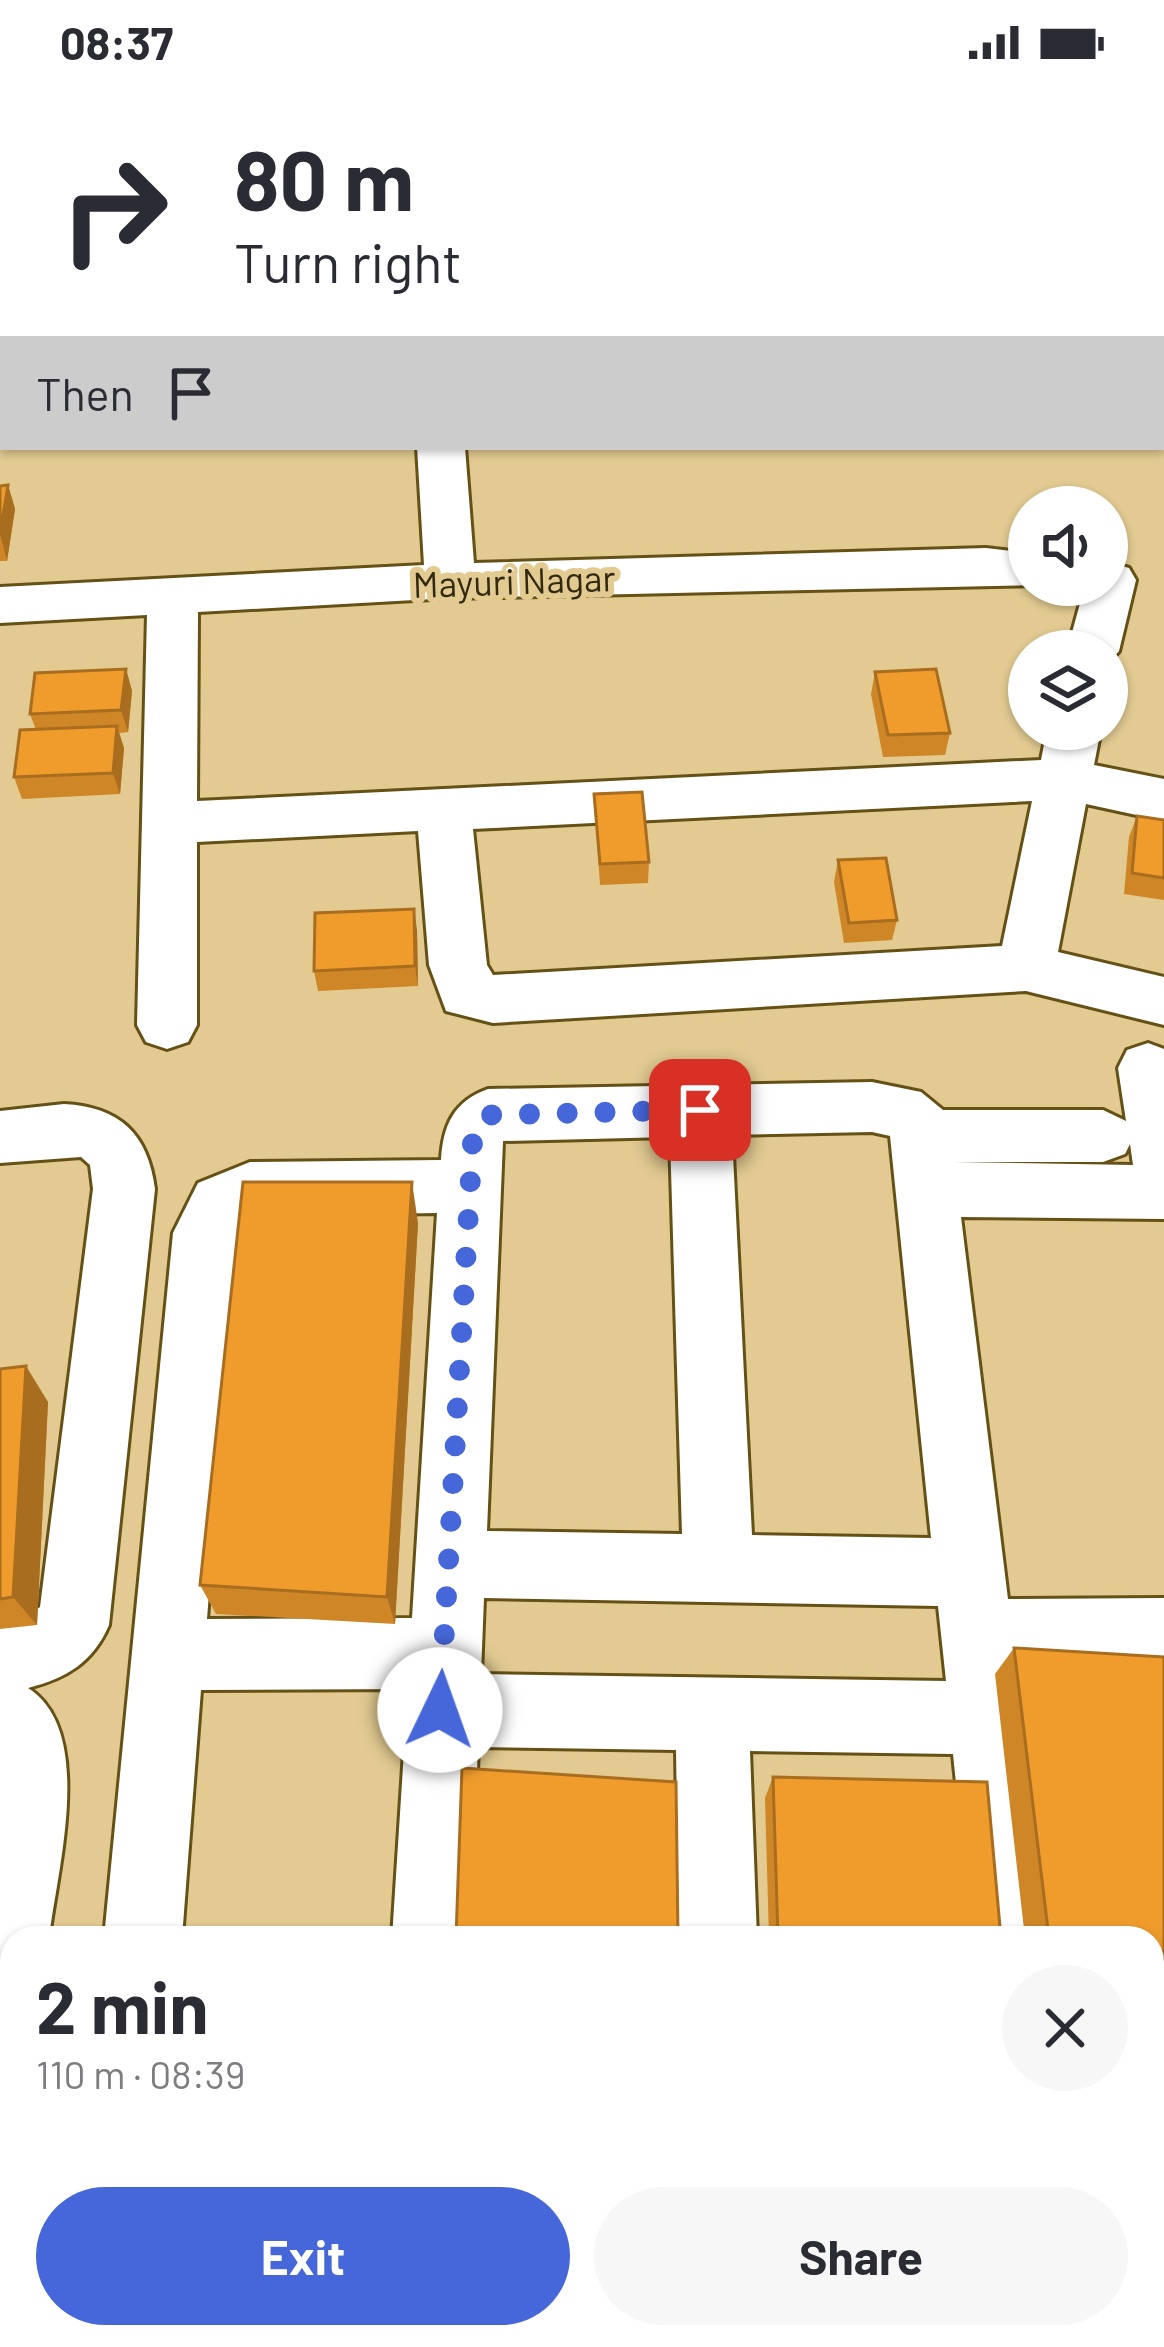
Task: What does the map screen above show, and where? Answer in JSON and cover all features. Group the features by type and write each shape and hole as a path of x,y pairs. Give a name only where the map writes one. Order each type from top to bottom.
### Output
{"street":[{"path":"441,450 450,581"},
{"name":"Mayuri Nagar","path":"0,605 450,581 1008,568"},
{"path":"1128,582 1164,589"},
{"path":"167,1025 173,595"},
{"path":"169,823 444,808 1067,754 1164,800"},
{"path":"1026,968 1067,754"},
{"path":"444,808 458,965 467,994 493,999 1026,968 1164,1000"},
{"path":"1148,1068 1164,1165"},
{"path":"431,1926 473,1134 488,1115 872,1106 899,1110 919,1123 990,1718 1010,1926"},
{"path":"700,1110 718,1564"},
{"path":"0,1137 76,1130 108,1139 124,1158 124,1189 73,1625 45,1648 0,1660"},
{"path":"924,1163 1102,1136"},
{"path":"924,1163 1164,1192"},
{"path":"144,1926 206,1233 220,1202 250,1189 470,1186"},
{"path":"449,1564 718,1564 1164,1633"},
{"path":"168,1655 712,1715 990,1718"},
{"path":"712,1715 718,1926"},
{"path":"0,1717 8,1716 30,1742 30,1786 12,1926"}],"building":[{"path":"8,485 0,534 0,486"},
{"path":"126,669 121,710 30,714 35,673"},
{"path":"936,669 950,733 888,735 875,672"},
{"path":"117,726 113,773 14,777 20,730"},
{"path":"642,792 649,862 600,864 594,794"},
{"path":"1137,816 1164,820 1164,878 1132,873"},
{"path":"886,858 897,920 849,923 838,860"},
{"path":"414,909 415,966 314,971 315,913"},
{"path":"243,1182 412,1182 387,1597 200,1585"},
{"path":"26,1366 13,1597 0,1599 0,1369"},
{"path":"1014,1648 1164,1657 1164,1926 1048,1926"},
{"path":"462,1768 676,1782 678,1926 456,1926"},
{"path":"773,1777 987,1782 1000,1926 778,1926"}],"route":[{"path":"440,1710 473,1134 488,1115 700,1110"}]}
